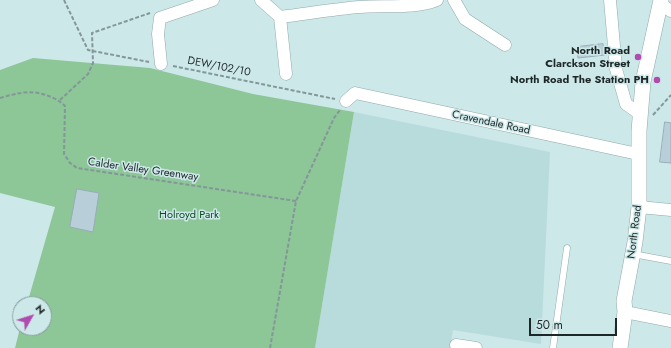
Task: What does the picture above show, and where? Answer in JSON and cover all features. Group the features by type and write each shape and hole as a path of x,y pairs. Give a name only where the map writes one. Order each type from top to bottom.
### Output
{"street":[{"path":"161,64 158,34 160,18 213,0"},
{"path":"261,0 280,17 286,74"},
{"path":"280,17 331,5 360,7 401,6 430,3 437,0"},
{"path":"454,0 465,19 505,45"},
{"path":"610,0 616,68 626,104 640,114"},
{"name":"North Road","path":"620,348 625,312 624,301 633,254 639,207 638,154 643,82 665,4"},
{"name":"Cravendale Road","path":"346,101 355,93 638,154"},
{"path":"639,207 671,210"},
{"path":"625,312 671,321"},
{"path":"455,347 476,348"}],"lane":[{"path":"553,348 567,248"},
{"path":"633,254 671,261"}],"path":[{"name":"DEW/102/10","path":"64,0 88,50 346,101"},
{"path":"0,98 23,92 42,94 59,100 88,74 93,63 92,33 157,10"},
{"name":"Calder Valley Greenway","path":"59,100 66,106 64,154 70,163 77,168 296,201"},
{"path":"270,348 296,201 334,118 346,101"}],"shaded area":[{"path":"354,112 550,152 541,344 453,330 450,348 315,348"}],"green space":[{"name":"Holroyd Park","path":"33,58 150,68 253,94 354,112 315,348 15,348 18,336 52,336 52,296 29,296 55,207 0,193 0,70"}],"building":[{"path":"603,44 605,55 578,58 577,47"},
{"path":"665,122 671,123 671,163 660,162"},
{"path":"77,189 99,193 93,232 70,227"}],"place":[{"name":"North Road Clarckson Street","path":"638,57"},
{"name":"North Road The Station PH","path":"657,80"}]}
